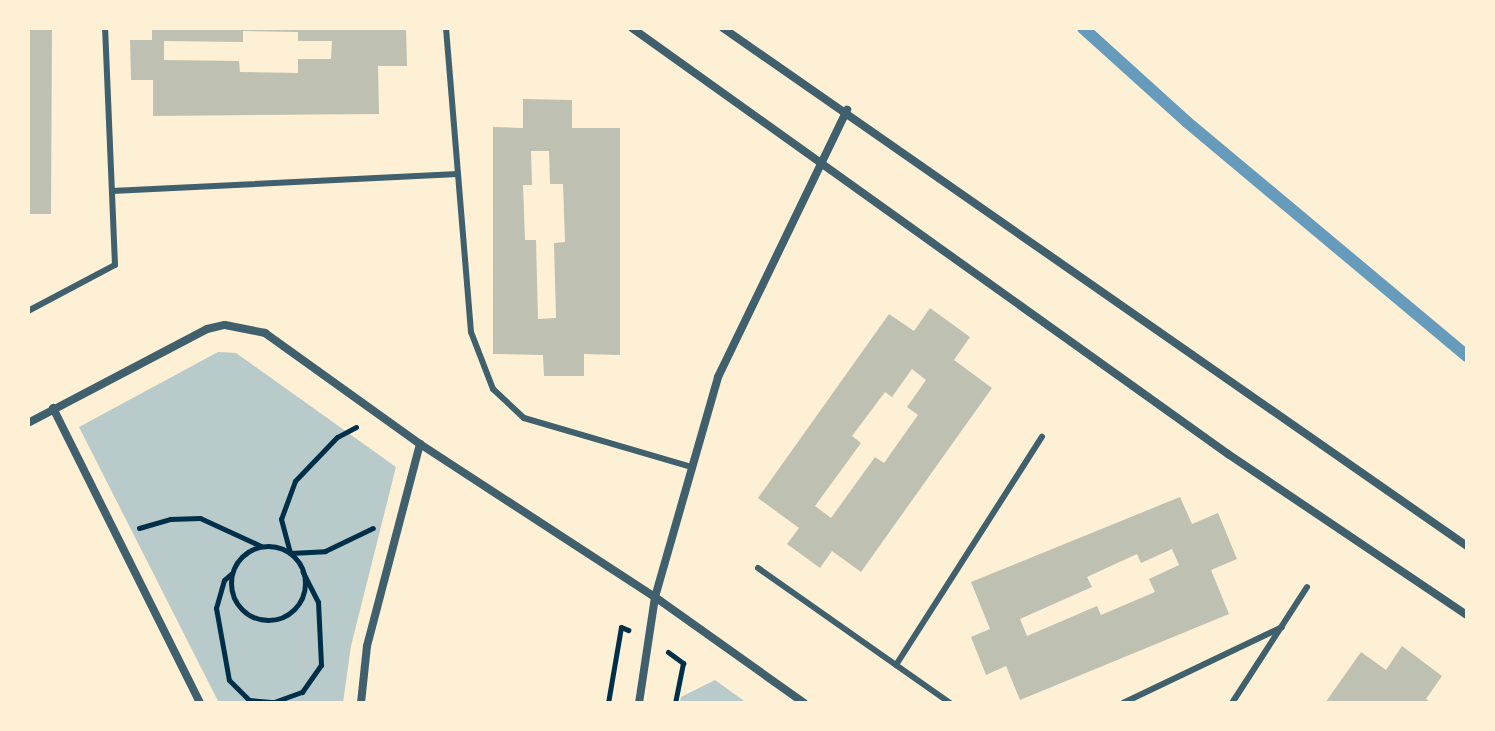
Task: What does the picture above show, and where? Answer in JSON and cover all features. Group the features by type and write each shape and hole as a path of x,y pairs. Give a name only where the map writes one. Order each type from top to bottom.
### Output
{"street":[{"path":"632,28 1228,454 1467,615"},
{"path":"723,28 847,110 1467,546"},
{"path":"639,703 655,597 718,377 847,110"},
{"path":"28,423 190,336 225,325 265,333 420,444 655,597 804,703"},
{"path":"53,408 200,703"},
{"path":"361,703 367,646 420,444"}],"lane":[{"path":"28,311 115,265 105,28"},
{"path":"446,28 471,332 493,389 524,418 692,467"},
{"path":"112,191 458,174"},
{"path":"896,665 1042,437"},
{"path":"758,568 950,703"},
{"path":"1232,703 1307,587"},
{"path":"1123,703 1282,627"}],"path":[{"path":"262,546 245,553 224,580 216,608 219,650 229,680 256,702 275,703 302,692 321,665 318,602 290,553 281,519 295,481 337,437 382,414"},
{"path":"117,536 170,519 200,518 262,546 290,553 325,551 367,532 403,508"},
{"path":"231,574 234,599 241,610 264,621 298,606 303,572"}],"shaded area":[{"path":"218,352 236,353 396,467 351,646 343,703 219,703 79,427"},
{"path":"715,680 747,703 680,703 681,697"}],"building":[{"path":"28,28 52,28 51,214 28,214"},
{"path":"152,28 406,28 407,66 378,66 379,114 153,116 153,80 131,80 130,40 152,40","holes":["243,31 298,32 298,41 332,41 331,59 298,59 298,73 240,72 239,61 164,60 164,41 243,42"]},
{"path":"523,99 572,100 572,128 620,128 620,355 584,354 584,376 544,376 543,355 493,354 493,127 523,128","holes":["531,151 549,151 550,184 563,184 565,242 554,243 556,318 538,319 536,240 525,240 523,185 532,185"]},
{"path":"930,308 970,337 954,360 992,388 861,572 832,551 820,568 787,544 799,528 758,498 889,314 914,331","holes":["912,369 926,380 907,407 918,415 884,463 875,457 831,518 815,506 861,443 852,436 885,392 892,397"]},
{"path":"1180,497 1192,524 1218,513 1237,559 1211,570 1229,614 1020,700 1006,666 986,675 971,637 990,629 971,582","holes":["1172,549 1179,565 1149,579 1155,592 1101,615 1097,606 1027,636 1020,619 1092,587 1087,577 1137,554 1141,563"]},
{"path":"1402,646 1442,676 1426,699 1432,703 1325,703 1361,652 1386,670"}],"waterway":[{"path":"1083,28 1187,122 1467,356"}]}
